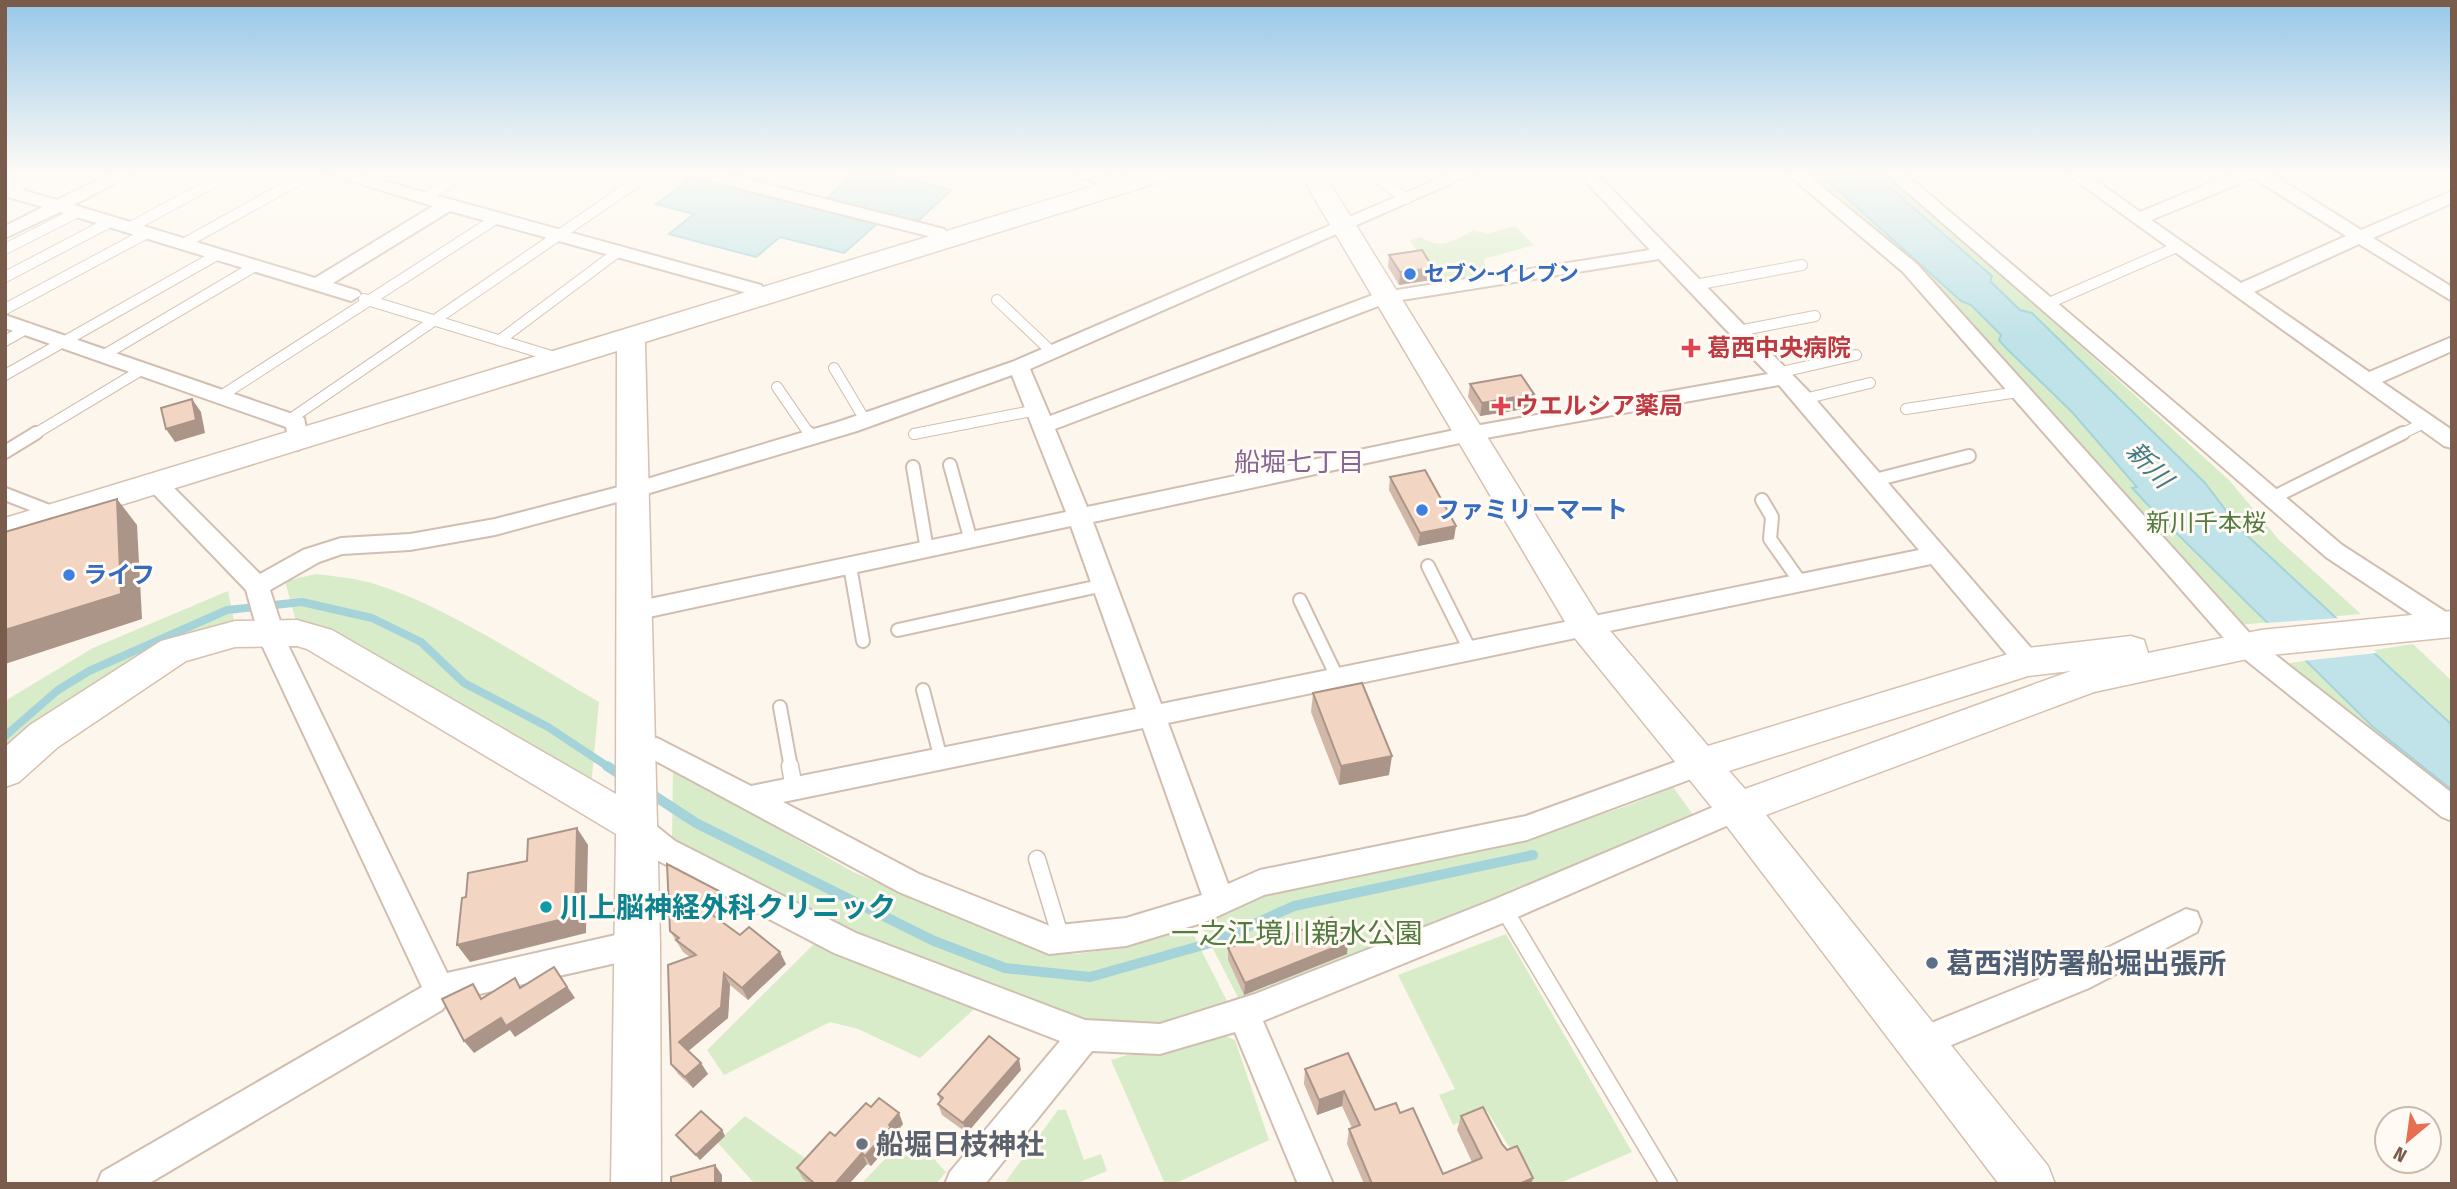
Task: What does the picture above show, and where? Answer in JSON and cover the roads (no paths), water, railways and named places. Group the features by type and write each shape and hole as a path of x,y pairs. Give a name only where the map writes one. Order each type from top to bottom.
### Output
{"street":[{"path":"129,227 351,295"},
{"path":"317,285 410,227"},
{"path":"532,227 754,289 761,298"},
{"path":"918,227 938,233 946,240"},
{"path":"5,530 158,485 293,432 565,360 987,227"},
{"path":"257,586 311,556 341,546 410,542 495,527 635,491 865,420 1019,366 1342,227"},
{"path":"1343,227 1587,628 1738,809 2031,1184"},
{"path":"1639,227 1804,399 1934,555 2028,662"},
{"path":"1861,227 1910,268 2018,392 2253,645 2452,809"},
{"path":"1963,227 2334,551 2450,625"},
{"path":"2149,227 2452,441"},
{"path":"2344,227 2452,295"},
{"path":"2239,291 2381,227"},
{"path":"1041,418 1385,297 1664,253"},
{"path":"5,321 221,396 293,432"},
{"path":"631,340 635,491 635,825 638,944 636,1184"},
{"path":"2367,381 2452,344"},
{"path":"1019,366 1080,518 1219,901"},
{"path":"635,611 1469,434 1780,375"},
{"path":"158,485 257,586 269,633 439,989"},
{"path":"752,797 1471,652 1934,555"},
{"path":"5,771 44,736 174,651 235,634 297,633 319,639 635,825 665,850 845,943 1085,1035 1160,1039 1244,1014 1504,909 1738,809 2089,679 2253,645 2450,625"},
{"path":"635,752 657,749 752,797 909,883 1049,940 1126,932 1194,913 1260,883 1527,828 1700,764 2028,662 2193,643 2253,645"},
{"path":"1920,1043 2078,978 2186,922"},
{"path":"114,1184 431,1000 439,989 638,944"},
{"path":"1244,1014 1316,1184"},
{"path":"968,1180 1085,1035"}],"lane":[{"path":"5,249 47,227"},
{"path":"5,277 100,227"},
{"path":"5,309 142,227"},
{"path":"183,244 213,227"},
{"path":"221,396 482,227"},
{"path":"293,432 434,320 570,227"},
{"path":"2049,303 2177,247"},
{"path":"500,340 619,251"},
{"path":"5,375 217,255"},
{"path":"1695,285 1802,265"},
{"path":"104,355 255,266"},
{"path":"351,295 565,360"},
{"path":"997,300 1052,352"},
{"path":"1738,331 1815,316"},
{"path":"5,341 27,328"},
{"path":"1780,375 1856,355"},
{"path":"834,368 865,420"},
{"path":"5,452 143,369"},
{"path":"1804,399 1870,383"},
{"path":"777,387 811,437"},
{"path":"1906,409 2018,392"},
{"path":"914,434 1041,418"},
{"path":"2272,498 2426,422"},
{"path":"1871,481 1969,456"},
{"path":"950,464 971,541"},
{"path":"913,467 927,550"},
{"path":"5,494 57,514"},
{"path":"1762,500 1772,517 1770,539 1801,583"},
{"path":"850,566 863,641"},
{"path":"1428,566 1471,652"},
{"path":"898,630 1104,585"},
{"path":"1300,600 1338,679"},
{"path":"923,690 940,759"},
{"path":"780,707 794,788"},
{"path":"1037,859 1061,939"},
{"path":"1504,909 1670,1184"}],"water":[{"path":"677,227 873,227 844,253 780,237 756,257 669,234"},
{"name":"新川","path":"1880,227 1936,227 1992,276 1990,281 2020,310 2032,313 2205,483 2240,529 2452,725 2452,790 2372,726 2148,505 2132,488 2137,487 2072,412 2006,348 1999,340 2001,335 1971,305 1961,301"}],"waterway":[{"path":"5,736 58,690 89,671 227,610 302,602 372,618 421,642 464,683 548,727 610,768"},
{"path":"607,766 624,777"},
{"path":"650,793 696,823 934,941 1005,968 1090,977 1214,942 1294,906 1533,855"}],"place":[{"name":"セブン-イレブン","path":"1410,274"},
{"name":"葛西中央病院","path":"1691,348"},
{"name":"ウエルシア薬局","path":"1501,406"},
{"name":"ファミリーマート","path":"1422,510"},
{"name":"ライフ","path":"69,575"},
{"name":"川上脳神経外科クリニック","path":"546,907"},
{"name":"葛西消防署船堀出張所","path":"1932,963"},
{"name":"船堀日枝神社","path":"862,1144"}],"district":[{"name":"船堀七丁目","path":"1299,462"}],"park label":[{"name":"新川千本桜","path":"2206,523"},
{"name":"一之江境川親水公園","path":"1297,933"}]}
